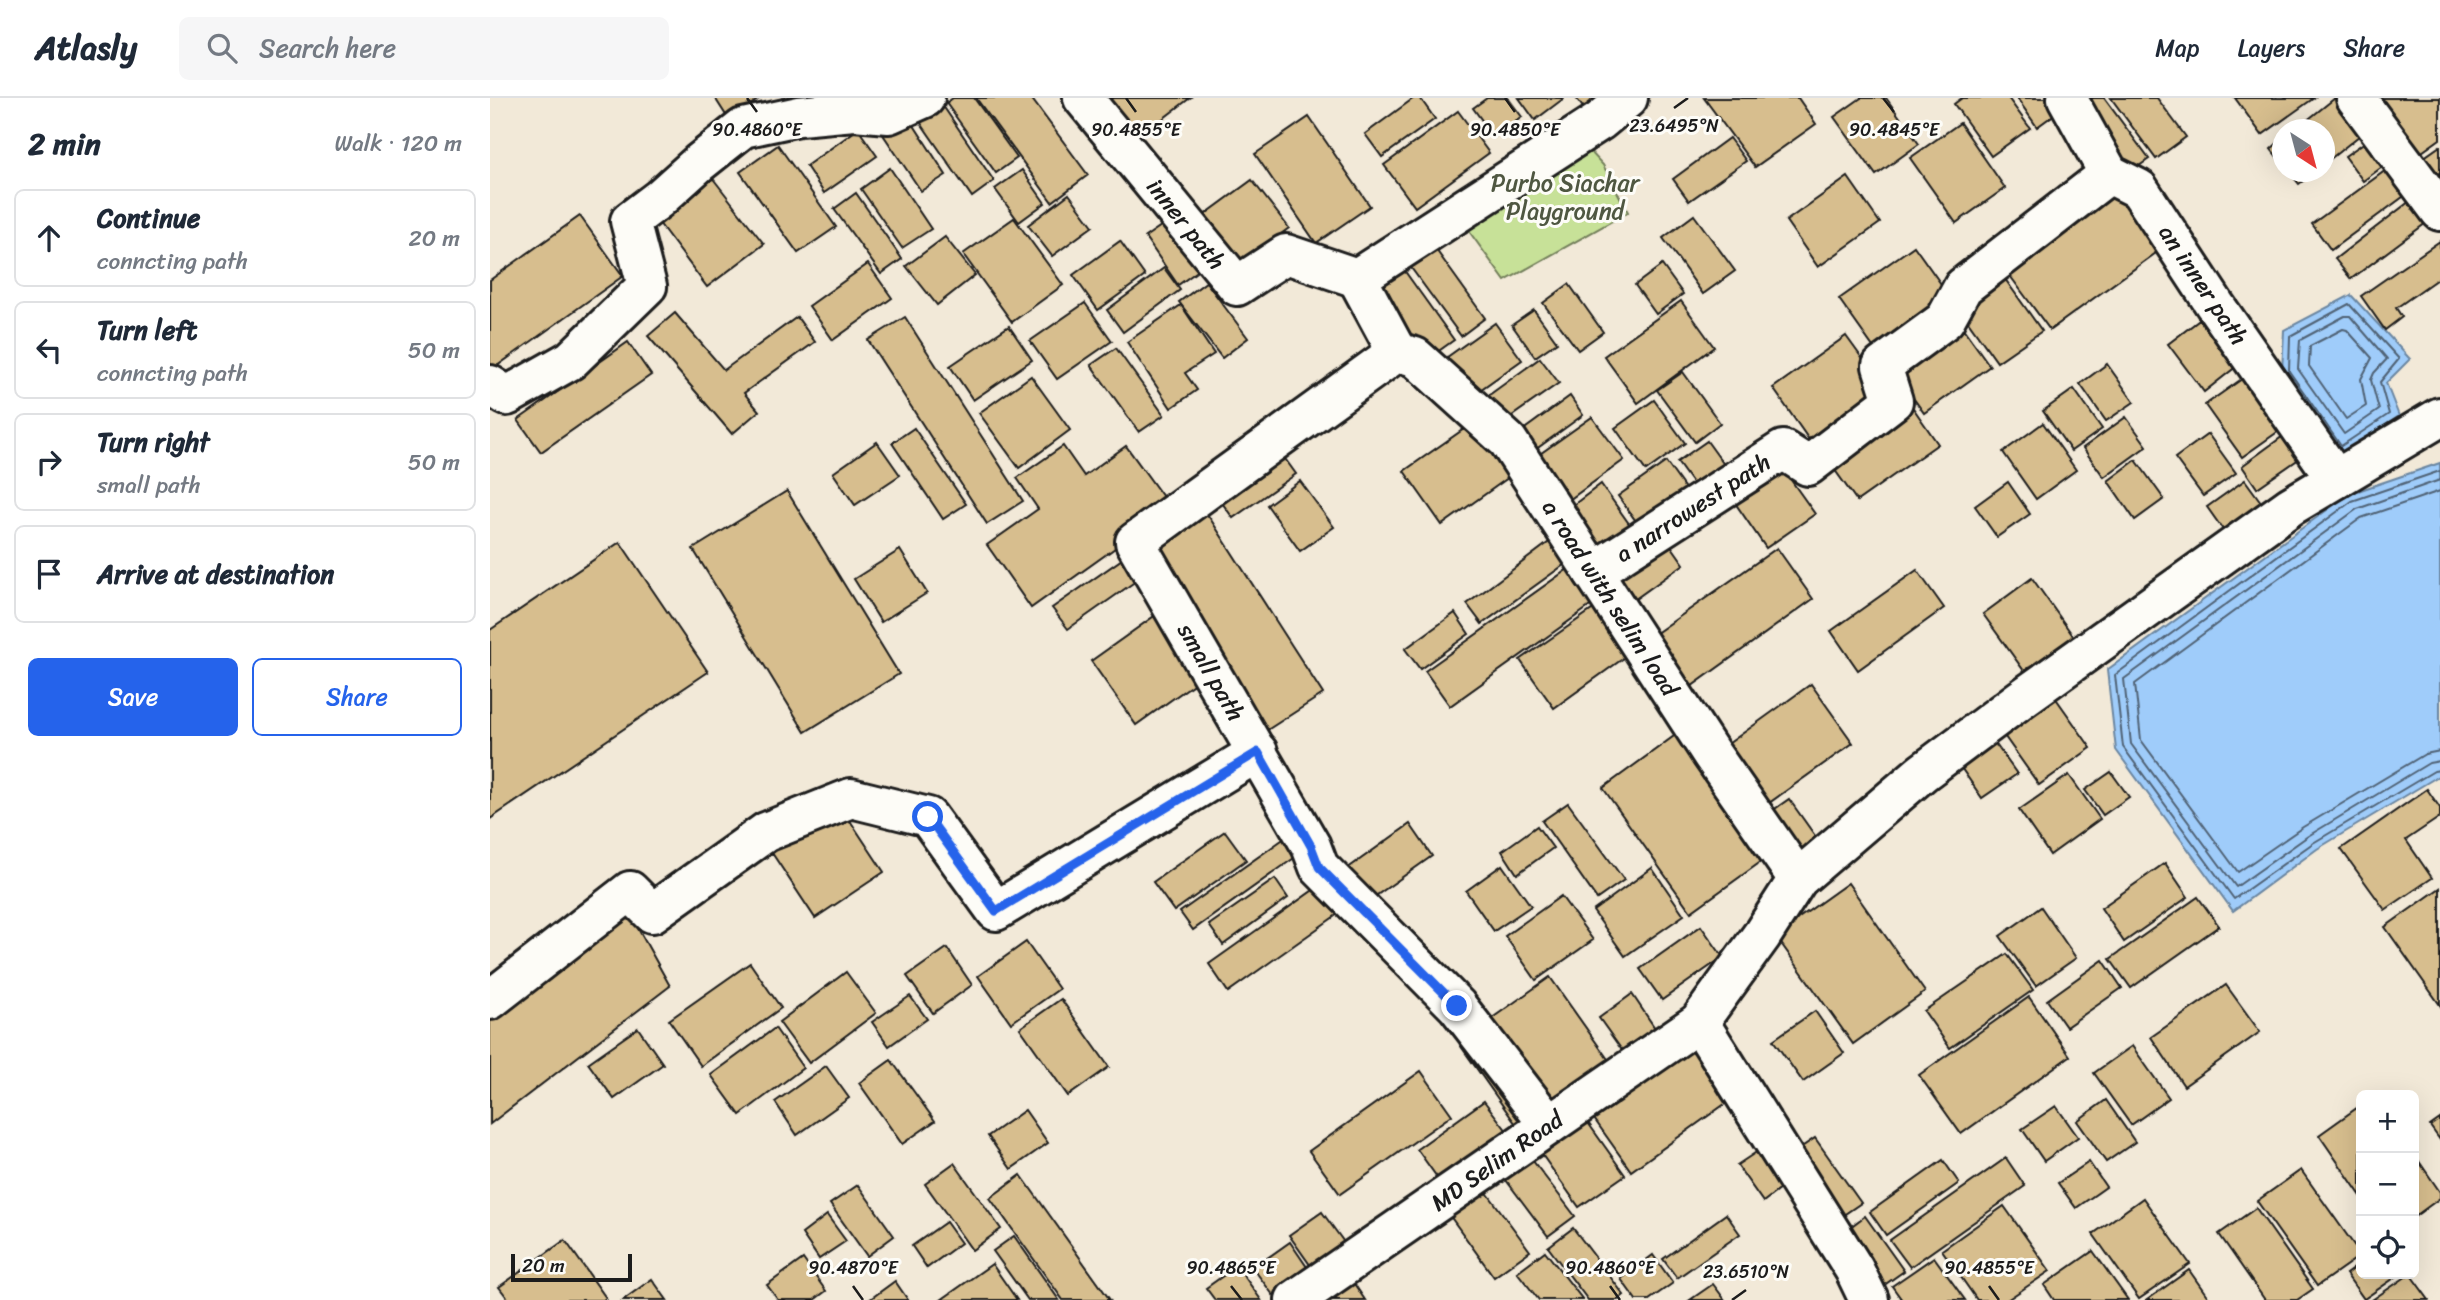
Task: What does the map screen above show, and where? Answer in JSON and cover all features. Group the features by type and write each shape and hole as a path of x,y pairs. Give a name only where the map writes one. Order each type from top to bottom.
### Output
{"street":[{"path":"490,385 507,396 571,360 647,286 630,221 743,128 799,116 854,111 889,114 925,98"},
{"name":"inner path","path":"1083,98 1237,286 1286,254 1357,278"},
{"path":"1397,352 1357,278 1600,121 1629,98"},
{"path":"2067,98 2109,174"},
{"path":"2356,98 2440,211"},
{"name":"an inner path","path":"2109,174 2138,189 2336,479"},
{"name":"a narrowest path","path":"1593,572 1783,450 1808,466 1893,401 1882,366 1945,320 1963,287 2109,174"},
{"name":"a road with selim load","path":"1397,352 1415,357 1508,441 1712,755 1798,879"},
{"name":"small path","path":"1397,352 1135,542 1258,752 1311,846 1319,867 1457,1006 1549,1125"},
{"name":"MD Selim Road","path":"1296,1300 1699,1022 1798,879 1922,773 2280,514 2440,417"},
{"path":"490,1000 630,891 652,913 766,832 851,798 928,817 996,911 1258,752"},
{"path":"1699,1022 1854,1269 1869,1300"}],"green space":[{"name":"Purbo Siachar Playground","path":"1576,136 1603,165 1628,212 1505,281 1458,216"}],"water":[{"path":"2351,295 2410,359 2386,383 2399,416 2338,457 2282,372 2284,330"},
{"path":"2440,463 2440,775 2317,849 2233,911 2116,750 2107,670 2349,494"}],"building":[{"path":"715,98 760,98 729,120"},
{"path":"953,98 974,98 1017,158 996,173 946,103"},
{"path":"976,98 1031,98 1088,175 1052,202"},
{"path":"1094,98 1190,98 1130,144"},
{"path":"1414,98 1420,98 1435,119 1382,157 1365,134"},
{"path":"1487,98 1508,98 1522,117 1494,137 1473,108"},
{"path":"1519,98 1562,98 1563,99 1535,120"},
{"path":"1576,98 1610,98 1588,114"},
{"path":"1704,98 1798,98 1816,124 1755,167"},
{"path":"1861,98 1886,98 1919,144 1876,175 1834,117"},
{"path":"1962,98 2008,98 2030,128 1991,156 1954,104"},
{"path":"2017,98 2056,98 2063,108 2037,127"},
{"path":"2080,98 2104,98 2149,159 2126,175"},
{"path":"2111,98 2157,98 2186,137 2156,159"},
{"path":"2235,98 2314,98 2284,119 2272,119 2272,128 2262,135"},
{"path":"2335,98 2347,98 2370,127 2335,155 2335,119 2309,119"},
{"path":"2367,98 2440,98 2440,139 2412,159"},
{"path":"939,100 994,181 972,197 916,116"},
{"path":"1458,111 1489,153 1415,207 1384,165"},
{"path":"908,116 946,175 921,191 882,133"},
{"path":"1309,117 1370,206 1316,243 1255,154"},
{"path":"1960,123 2005,188 1956,223 1910,158"},
{"path":"858,129 877,156 824,193 806,166"},
{"path":"2375,135 2393,159 2363,181 2345,156"},
{"path":"1729,138 1746,161 1689,201 1673,179"},
{"path":"778,145 836,227 798,253 740,172"},
{"path":"2440,146 2440,181 2413,165"},
{"path":"2393,165 2411,191 2331,250 2312,224"},
{"path":"890,168 931,229 902,248 861,189"},
{"path":"1022,170 1045,203 1019,222 995,189"},
{"path":"711,176 764,244 707,287 656,219"},
{"path":"1848,177 1880,223 1818,267 1786,221"},
{"path":"1252,180 1289,228 1232,270 1196,221"},
{"path":"2123,184 2167,245 2050,330 2005,269"},
{"path":"856,193 902,259 881,274 834,209"},
{"path":"1069,194 1093,226 1052,256 1028,225"},
{"path":"2414,198 2430,220 2351,279 2335,259"},
{"path":"1177,215 1210,262 1178,285 1145,237"},
{"path":"1694,215 1735,271 1703,294 1663,238"},
{"path":"580,216 623,276 490,371 490,280"},
{"path":"1014,218 1063,285 1012,322 963,254"},
{"path":"945,237 975,275 937,305 906,266"},
{"path":"1120,241 1145,276 1098,310 1073,275"},
{"path":"2440,241 2440,277 2396,308 2402,317 2385,330 2361,296"},
{"path":"1914,246 1953,301 1878,354 1839,299"},
{"path":"1434,247 1485,318 1461,336 1409,265"},
{"path":"868,264 892,298 833,340 809,306"},
{"path":"1662,265 1683,294 1656,314 1635,285"},
{"path":"1164,268 1180,290 1123,332 1107,310"},
{"path":"1404,270 1454,340 1426,360 1376,290"},
{"path":"2005,279 2042,331 1997,362 1960,310"},
{"path":"1206,282 1248,338 1222,358 1179,302"},
{"path":"1569,284 1603,332 1578,350 1543,303"},
{"path":"1681,301 1714,347 1638,403 1604,356"},
{"path":"1085,303 1112,341 1057,379 1030,341"},
{"path":"1181,305 1214,354 1185,373 1197,390 1171,408 1127,342"},
{"path":"1534,310 1557,342 1535,357 1512,325"},
{"path":"675,313 724,370 797,317 815,342 744,393 759,411 732,434 648,336"},
{"path":"2206,315 2242,362 2204,392 2168,344"},
{"path":"905,317 1023,501 987,524 868,340"},
{"path":"1495,323 1522,360 1470,397 1443,360"},
{"path":"1960,324 1990,366 1924,413 1894,371"},
{"path":"1009,326 1032,360 973,400 950,366"},
{"path":"1846,336 1893,401 1819,454 1773,388"},
{"path":"628,342 651,375 541,452 518,420"},
{"path":"1116,348 1164,415 1139,432 1091,365"},
{"path":"1540,358 1559,383 1502,423 1485,398"},
{"path":"2107,364 2134,402 2106,421 2080,384"},
{"path":"1683,372 1720,423 1695,442 1657,390"},
{"path":"2249,374 2286,426 2242,457 2205,405"},
{"path":"1031,376 1070,430 1019,468 979,413"},
{"path":"2074,389 2102,429 2071,451 2043,411"},
{"path":"1570,396 1583,415 1528,455 1515,436"},
{"path":"1654,400 1685,443 1646,471 1615,428"},
{"path":"1909,402 1938,444 1857,501 1827,459"},
{"path":"1592,417 1624,460 1562,505 1530,461"},
{"path":"2126,417 2147,446 2104,477 2083,448"},
{"path":"1474,422 1512,475 1442,525 1404,471"},
{"path":"2043,423 2076,470 2036,499 2003,452"},
{"path":"914,428 966,504 943,519 892,443"},
{"path":"2290,431 2306,454 2257,488 2242,466"},
{"path":"2208,434 2236,473 2203,496 2175,458"},
{"path":"1707,441 1730,473 1700,494 1677,462"},
{"path":"877,442 900,475 855,505 833,473"},
{"path":"1063,446 1084,476 1126,446 1171,508 1031,608 987,545 1038,509 1017,478"},
{"path":"1278,449 1296,474 1233,518 1215,493"},
{"path":"2136,460 2164,499 2135,520 2108,481"},
{"path":"1666,462 1691,497 1643,531 1618,496"},
{"path":"1781,466 1815,514 1766,548 1733,500"},
{"path":"2245,480 2269,513 2231,541 2207,507"},
{"path":"1300,481 1334,527 1300,551 1267,505"},
{"path":"2008,482 2030,514 1997,537 1975,506"},
{"path":"1601,484 1637,535 1604,560 1568,509"},
{"path":"787,491 899,674 805,732 693,549"},
{"path":"1202,506 1323,694 1258,736 1138,547"},
{"path":"1658,527 1684,564 1624,607 1597,569"},
{"path":"1556,537 1572,559 1482,624 1467,604"},
{"path":"620,542 708,672 490,819 490,630"},
{"path":"1777,548 1813,599 1692,686 1655,634"},
{"path":"900,550 927,593 881,622 854,579"},
{"path":"1128,555 1143,576 1068,629 1052,608"},
{"path":"1575,564 1600,599 1450,706 1425,671"},
{"path":"1917,570 1944,608 1858,670 1831,631"},
{"path":"2032,578 2076,640 2027,675 1983,614"},
{"path":"1602,603 1635,650 1554,708 1520,660"},
{"path":"1160,612 1206,675 1136,725 1091,661"},
{"path":"1455,613 1469,634 1420,669 1405,649"},
{"path":"1811,684 1853,743 1762,808 1721,749"},
{"path":"2050,690 2091,748 2039,785 1998,727"},
{"path":"1681,731 1769,856 1691,912 1603,788"},
{"path":"1987,732 2017,774 1982,798 1953,756"},
{"path":"2111,772 2129,797 2103,815 2085,790"},
{"path":"2069,775 2100,819 2050,855 2019,810"},
{"path":"2427,789 2440,808 2440,817 2406,840 2432,878 2385,910 2341,849"},
{"path":"1789,799 1823,847 1793,868 1759,820"},
{"path":"1568,803 1624,880 1597,899 1542,821"},
{"path":"841,807 884,872 815,918 772,853"},
{"path":"1410,824 1432,856 1360,907 1337,876"},
{"path":"1537,826 1553,848 1517,874 1502,851"},
{"path":"1299,828 1311,846 1193,930 1180,912"},
{"path":"1225,831 1246,860 1174,911 1153,882"},
{"path":"2165,863 2188,897 2124,942 2101,908"},
{"path":"1502,865 1531,906 1494,931 1466,891"},
{"path":"1652,868 1684,915 1625,956 1593,911"},
{"path":"1275,879 1288,898 1223,945 1209,925"},
{"path":"1326,881 1345,909 1228,992 1209,964"},
{"path":"1848,883 1925,992 1853,1044 1775,935"},
{"path":"2440,888 2440,1005 2385,927"},
{"path":"1561,896 1593,940 1536,980 1505,936"},
{"path":"2198,897 2219,926 2131,988 2110,959"},
{"path":"626,907 670,986 490,1124 490,1017"},
{"path":"2041,907 2076,958 2036,986 2000,936"},
{"path":"1701,926 1723,957 1662,1000 1640,969"},
{"path":"1026,942 1059,989 1011,1023 978,976"},
{"path":"947,948 972,985 933,1013 907,976"},
{"path":"2007,954 2033,990 1950,1048 1924,1011"},
{"path":"2103,960 2122,988 2066,1027 2047,1000"},
{"path":"750,963 781,1008 701,1066 669,1020"},
{"path":"846,972 876,1013 809,1063 779,1022"},
{"path":"1550,977 1612,1065 1544,1114 1481,1026"},
{"path":"2226,985 2260,1032 2184,1086 2151,1037"},
{"path":"1632,994 1661,1037 1629,1060 1599,1018"},
{"path":"910,996 927,1019 889,1046 872,1022"},
{"path":"2029,997 2070,1056 1961,1134 1919,1075"},
{"path":"1061,999 1109,1067 1068,1096 1020,1028"},
{"path":"1815,1011 1844,1053 1803,1082 1773,1040"},
{"path":"638,1028 663,1064 614,1099 588,1063"},
{"path":"775,1028 803,1068 740,1115 711,1075"},
{"path":"1477,1032 1537,1117 1520,1130 1460,1045"},
{"path":"1683,1036 1729,1101 1631,1171 1585,1106"},
{"path":"2132,1046 2169,1098 2131,1125 2094,1073"},
{"path":"891,1060 935,1121 902,1144 859,1083"},
{"path":"826,1066 849,1098 797,1135 775,1102"},
{"path":"1421,1071 1452,1115 1340,1194 1309,1151"},
{"path":"2106,1100 2135,1142 2106,1162 2077,1121"},
{"path":"1484,1101 1507,1131 1439,1180 1417,1149"},
{"path":"1574,1103 1625,1175 1579,1207 1528,1135"},
{"path":"2056,1106 2078,1137 2044,1161 2022,1129"},
{"path":"2356,1109 2356,1189 2319,1135"},
{"path":"1025,1110 1048,1143 1011,1169 988,1136"},
{"path":"2440,1119 2440,1140 2430,1126"},
{"path":"1815,1138 1861,1203 1836,1220 1790,1155"},
{"path":"1520,1144 1575,1216 1548,1236 1494,1164"},
{"path":"1764,1147 1789,1182 1763,1202 1737,1165"},
{"path":"2006,1158 2025,1186 1910,1267 1890,1240"},
{"path":"1943,1160 1959,1183 1886,1235 1870,1212"},
{"path":"2419,1161 2440,1192 2440,1198 2419,1213"},
{"path":"2089,1162 2106,1187 2076,1208 2058,1183"},
{"path":"954,1163 1001,1229 972,1250 925,1184"},
{"path":"2301,1170 2356,1248 2356,1259 2317,1286 2257,1201"},
{"path":"1021,1175 1110,1300 1063,1300 990,1198"},
{"path":"1477,1179 1530,1251 1494,1277 1442,1205"},
{"path":"858,1185 894,1236 867,1256 830,1204"},
{"path":"2143,1198 2190,1264 2139,1299 2093,1234"},
{"path":"2004,1206 2050,1271 2007,1300 1977,1300 1942,1250"},
{"path":"2256,1208 2313,1289 2297,1300 2265,1300 2219,1234"},
{"path":"1322,1212 1346,1245 1313,1269 1289,1235"},
{"path":"1726,1214 1740,1234 1677,1278 1663,1259"},
{"path":"827,1215 846,1241 819,1259 802,1234"},
{"path":"1865,1216 1904,1271 1880,1288 1841,1234"},
{"path":"946,1222 961,1243 927,1268 912,1246"},
{"path":"1573,1228 1624,1295 1618,1300 1588,1300 1548,1247"},
{"path":"1014,1236 1059,1300 1028,1300 993,1251"},
{"path":"565,1240 606,1298 509,1300 499,1287"},
{"path":"1290,1242 1309,1270 1273,1295 1253,1268"},
{"path":"1545,1251 1583,1300 1539,1300 1517,1272"},
{"path":"2093,1251 2128,1300 2054,1300 2044,1285"},
{"path":"1653,1255 1673,1283 1649,1300 1636,1300 1621,1279"},
{"path":"1934,1257 1965,1300 1902,1300 1892,1286"},
{"path":"803,1259 826,1291 814,1300 778,1300 767,1285"},
{"path":"992,1264 1017,1300 941,1300"},
{"path":"1237,1266 1261,1300 1215,1300 1206,1288"},
{"path":"2356,1267 2356,1279 2393,1279 2364,1299 2346,1274"},
{"path":"2189,1270 2210,1300 2147,1300"},
{"path":"1349,1276 1365,1300 1314,1300"},
{"path":"652,1279 667,1300 623,1300"},
{"path":"2403,1279 2414,1279 2429,1300 2372,1300"},
{"path":"895,1281 908,1300 869,1300"},
{"path":"1713,1284 1725,1300 1690,1300"}],"route":[{"path":"928,817 996,911 1258,752 1311,846 1319,867 1457,1006"}]}
